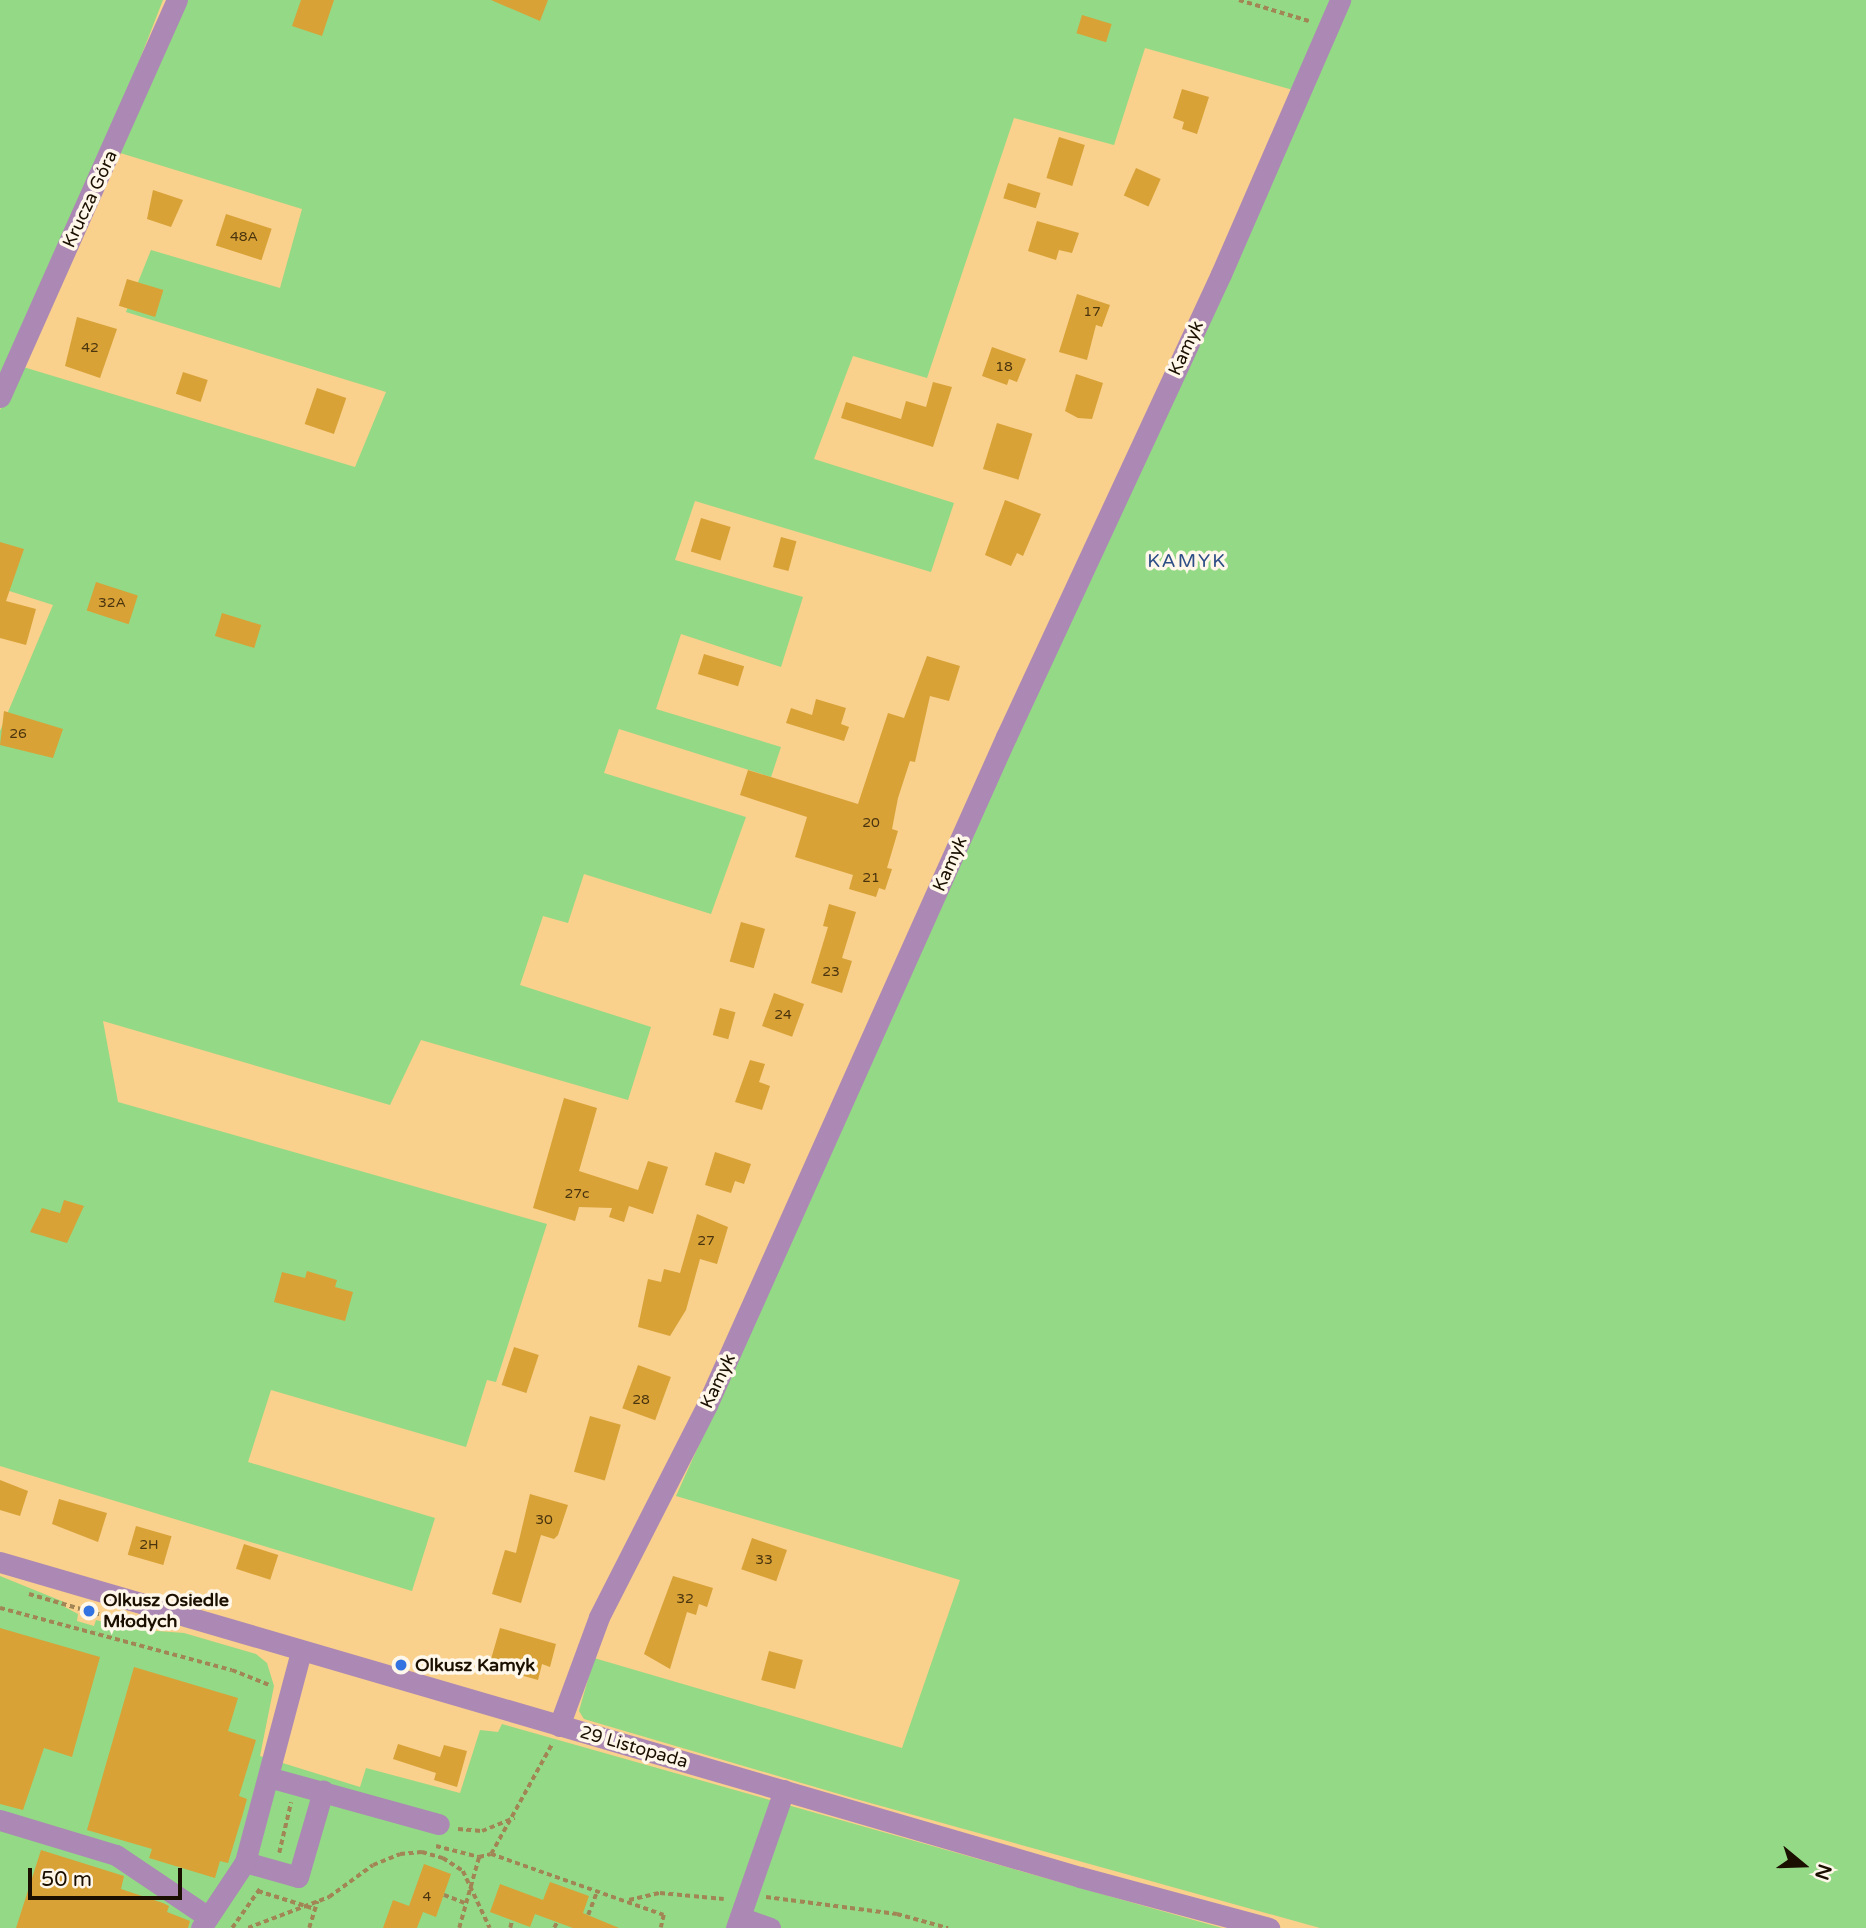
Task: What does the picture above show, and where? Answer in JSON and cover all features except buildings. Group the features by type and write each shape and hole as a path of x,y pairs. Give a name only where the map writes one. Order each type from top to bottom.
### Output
{"street":[{"name":"Krucza Góra","path":"0,397 177,0"},
{"name":"Kamyk","path":"559,1726 599,1617 707,1405 1006,737 1227,261 1340,0"},
{"name":"29 Listopada","path":"0,1562 559,1726 1269,1928"},
{"path":"0,1820 116,1855 204,1923 245,1862 278,1779 301,1651"},
{"path":"278,1779 439,1824"},
{"path":"770,1928 738,1923 784,1790"},
{"path":"245,1862 298,1877 323,1791"}],"path":[{"path":"1239,0 1328,27"},
{"path":"25,1593 143,1625"},
{"path":"0,1608 232,1670 258,1678 272,1691"},
{"path":"491,1854 514,1818 559,1726"},
{"path":"232,1928 272,1870 291,1802 278,1779"},
{"path":"439,1824 482,1831 514,1818"},
{"path":"425,1842 479,1857 491,1854 664,1915 661,1928"},
{"path":"248,1928 317,1901 400,1854 422,1852 443,1857 463,1871 490,1928"},
{"path":"458,1928 479,1857"},
{"path":"258,1891 315,1909"},
{"path":"588,1915 597,1891"},
{"path":"629,1900 660,1893 706,1900 777,1897 897,1914 948,1928"},
{"path":"443,1895 465,1903"},
{"path":"309,1928 317,1901"},
{"path":"510,1928 513,1920"},
{"path":"554,1928 557,1922"}],"green space":[{"path":"0,0 163,0 108,141 0,377"},
{"path":"181,0 1330,0 1293,90 1145,48 1114,145 1014,118 927,378 853,356 814,459 954,503 931,572 695,501 675,560 803,597 781,667 681,634 656,709 781,747 771,777 619,729 604,773 746,817 711,914 584,874 568,923 543,916 520,985 651,1027 628,1100 421,1040 390,1105 103,1021 118,1102 547,1224 496,1382 487,1380 466,1447 271,1390 248,1462 435,1518 412,1591 0,1466 0,731 53,605 0,588 0,410 20,366 355,467 386,392 126,312 151,250 280,288 302,209 117,152"},
{"path":"1348,0 1866,0 1866,1928 1320,1928 856,1799 584,1719 579,1711 594,1658 902,1748 960,1580 676,1496"},
{"path":"0,1576 64,1602 63,1606 78,1614 77,1621 94,1626 96,1620 131,1629 184,1633 256,1654 267,1663 274,1686 260,1756 360,1787 366,1768 460,1793 480,1730 498,1732 502,1724 1222,1928 0,1928"}],"place":[{"name":"Olkusz Osiedle Młodych","path":"89,1611"},
{"name":"Olkusz Kamyk","path":"401,1665"}],"district":[{"name":"KAMYK","path":"1187,562"}]}
